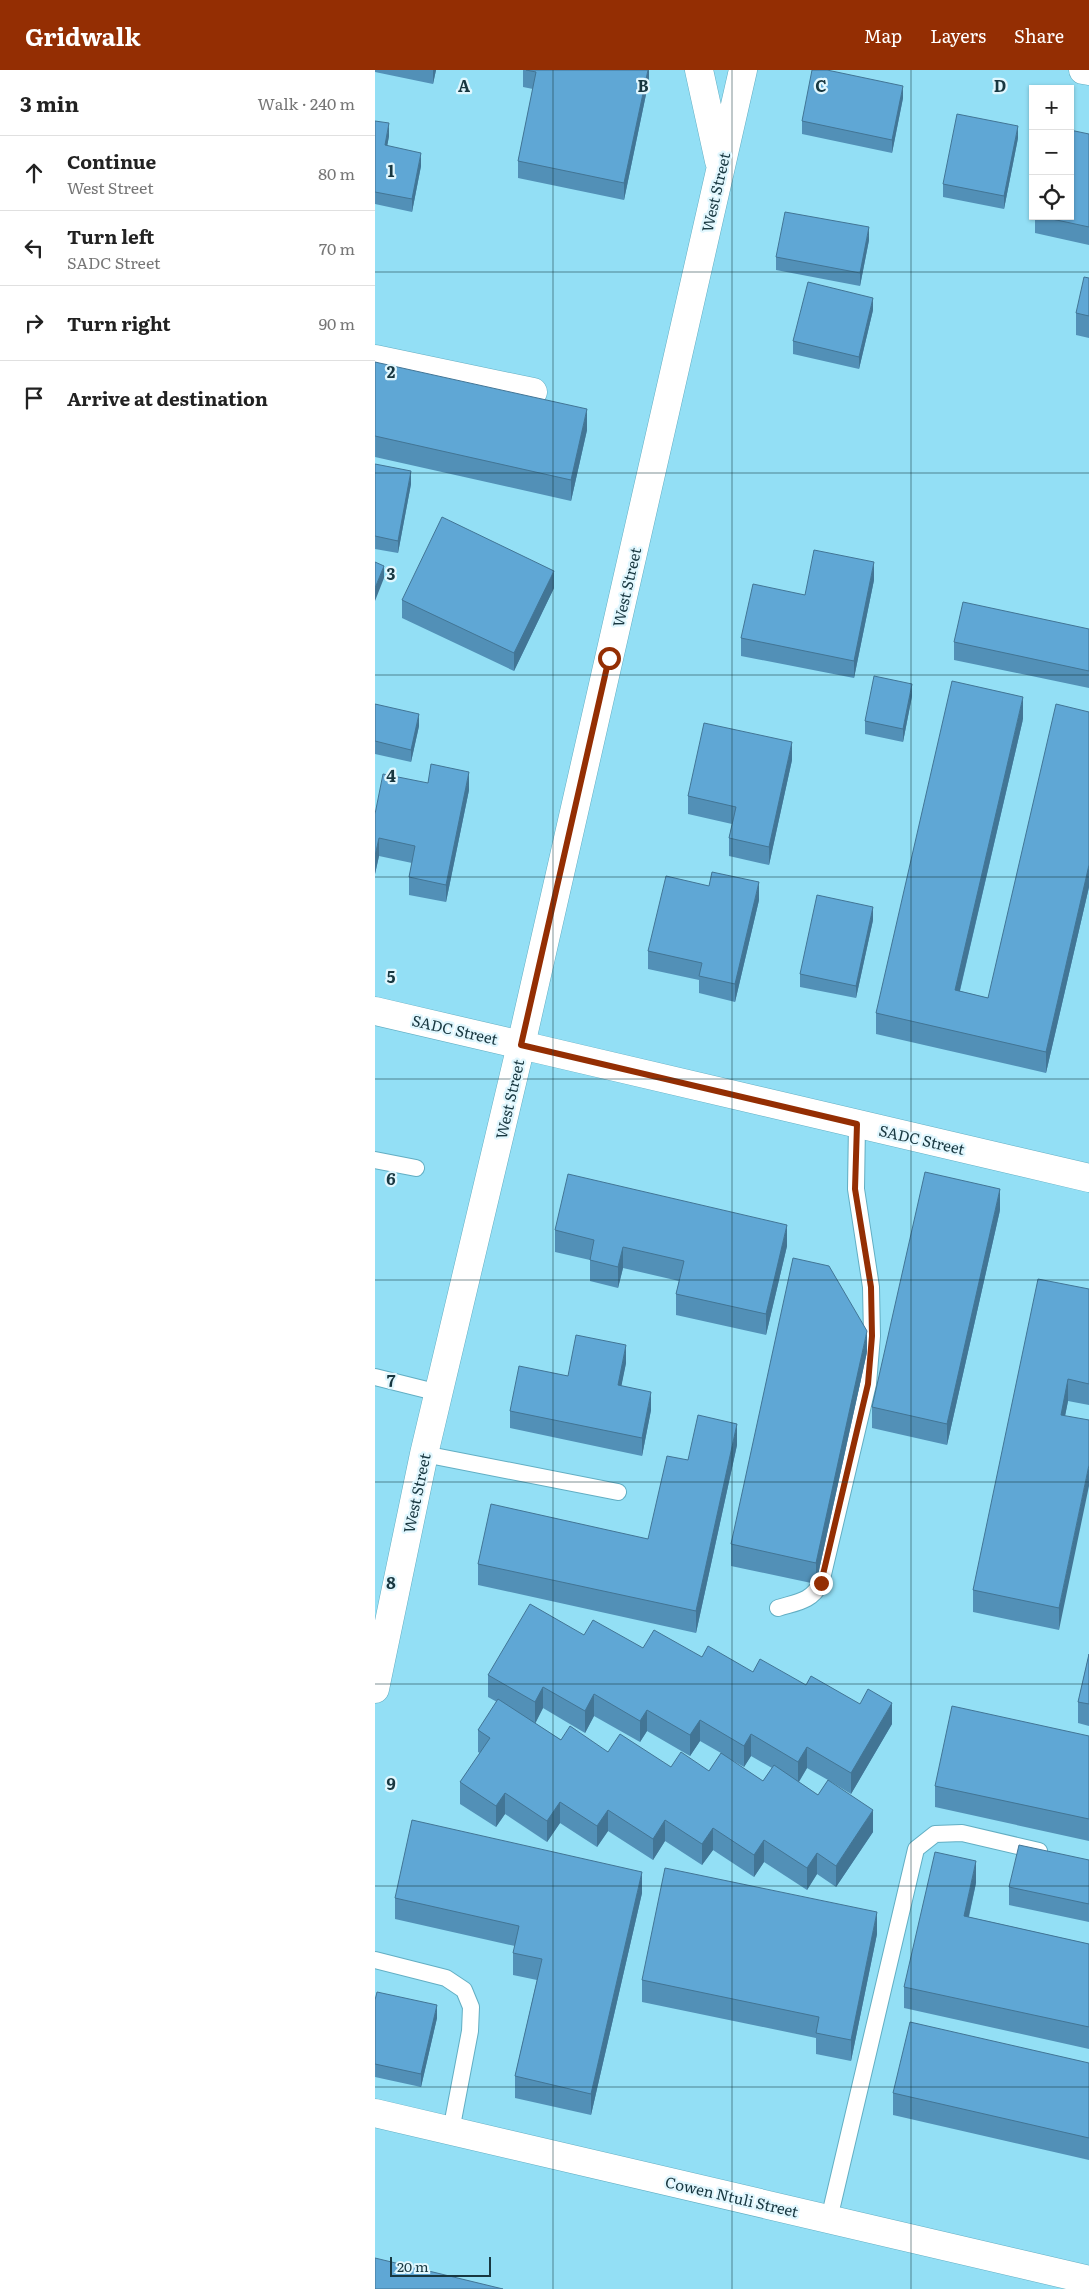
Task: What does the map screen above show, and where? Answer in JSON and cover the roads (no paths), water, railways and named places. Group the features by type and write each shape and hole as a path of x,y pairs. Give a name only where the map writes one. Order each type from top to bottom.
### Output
{"street":[{"path":"699,70 720,168"},
{"name":"West Street","path":"375,1689 424,1454 521,1045 743,70"},
{"path":"1083,70 1089,71"},
{"path":"375,359 533,392"},
{"name":"SADC Street","path":"375,1011 1089,1178"},
{"name":"Cowen Ntuli Street","path":"375,2113 1089,2280"}],"lane":[{"path":"778,1608 809,1599 816,1593 821,1583 868,1384 872,1336 871,1287 855,1189 857,1124"},
{"path":"375,1160 416,1168"},
{"path":"375,1377 439,1393"},
{"path":"424,1454 618,1492"},
{"path":"829,2219 916,1849 935,1834 962,1833 1053,1854"},
{"path":"375,1960 446,1978 464,1990 468,1998 471,2007 470,2031 451,2131"}]}
